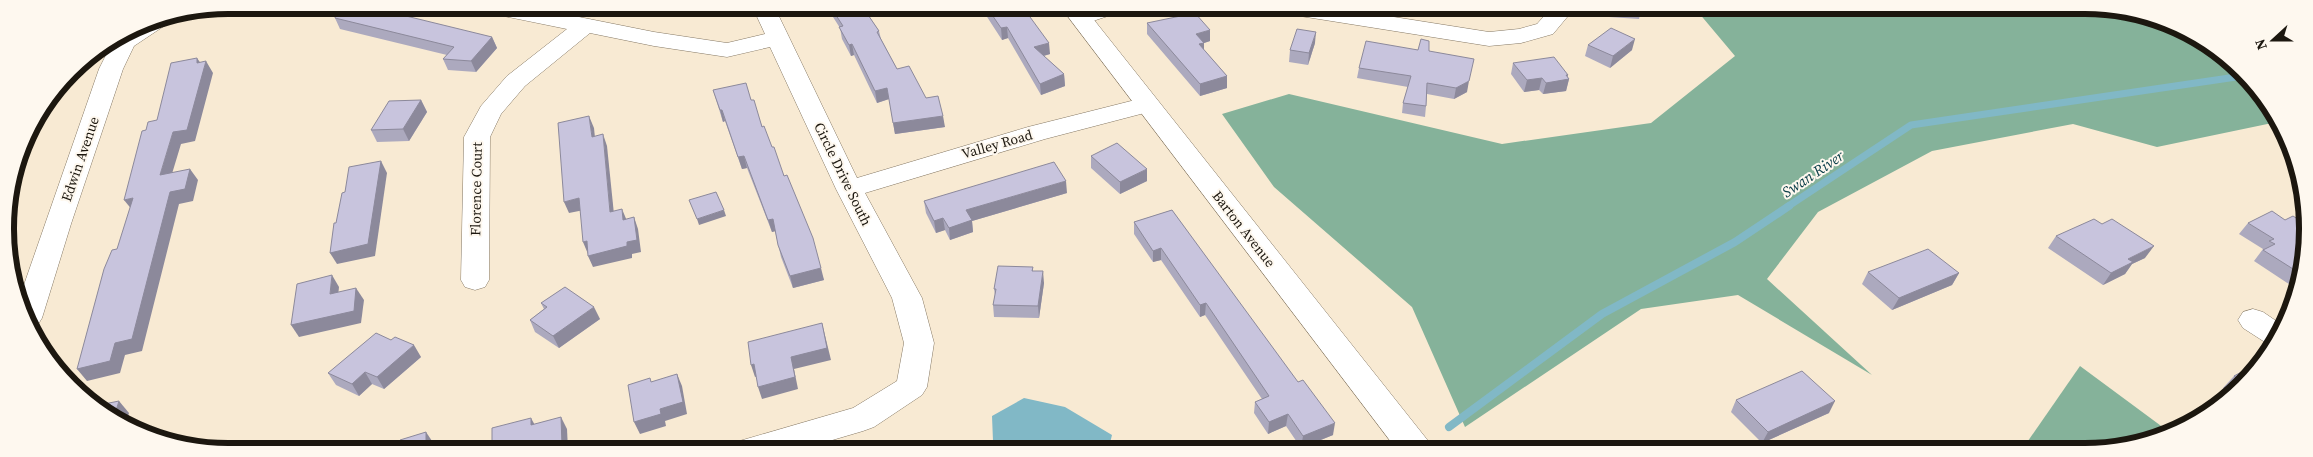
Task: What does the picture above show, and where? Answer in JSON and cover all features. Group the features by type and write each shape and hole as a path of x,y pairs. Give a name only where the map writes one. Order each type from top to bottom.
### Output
{"street":[{"path":"530,14 727,50 778,38"},
{"name":"Circle Drive South","path":"767,14 849,189 907,298 919,343 910,387 863,418 773,443"},
{"name":"Barton Avenue","path":"1078,14 1411,443"},
{"path":"1331,14 1489,39 1521,36 1545,29 1557,16 1557,14"},
{"name":"Florence Court","path":"475,280 477,137 490,111 516,81 586,25"},
{"name":"Edwin Avenue","path":"30,310 57,224 111,69 124,42 129,39"},
{"name":"Valley Road","path":"849,189 1037,133 1147,105"},
{"path":"2253,320 2272,333"}],"green space":[{"path":"1700,14 2099,14 2154,25 2204,50 2226,67 2246,87 2271,123 2157,147 2073,124 1932,151 1818,212 1767,279 1872,375 1738,295 1641,309 1465,427 1412,307 1274,187 1222,114 1289,94 1502,144 1651,123 1735,56"},
{"path":"2080,366 2164,428 2140,436 2099,443 2027,443"}],"water":[{"path":"1024,398 1065,407 1112,435 1110,443 993,443 992,416"}],"building":[{"path":"336,14 398,14 492,37 471,61 443,59 454,47 335,18"},
{"path":"835,14 867,14 879,31 877,32 897,69 909,66 926,98 938,96 943,116 893,123 887,88 875,91 852,44 849,45 839,27 843,26"},
{"path":"991,14 1028,14 1049,43 1034,47 1064,74 1040,84 1007,27 1001,28"},
{"path":"1196,14 1210,30 1196,34 1204,43 1199,44 1227,76 1200,84 1147,23"},
{"path":"1611,28 1635,39 1613,56 1588,45"},
{"path":"1297,29 1316,32 1309,53 1290,50"},
{"path":"1421,39 1429,41 1429,51 1474,59 1469,81 1456,88 1427,83 1426,106 1403,103 1411,76 1359,68 1366,41 1418,50"},
{"path":"1554,57 1569,79 1546,83 1542,78 1527,80 1513,63"},
{"path":"197,58 197,63 206,61 187,130 173,132 160,175 190,169 185,189 170,192 132,339 115,343 110,361 77,369 104,269 112,250 117,249 133,198 124,200 142,131 146,130 148,122 157,120 171,63"},
{"path":"746,83 751,100 754,100 762,127 764,126 772,147 774,147 784,176 787,175 813,238 821,268 790,276 778,245 773,219 768,220 744,156 738,157 713,90"},
{"path":"421,100 403,129 371,130 389,101"},
{"path":"589,116 592,137 603,134 610,212 622,209 623,220 634,217 637,240 627,242 627,246 588,256 587,241 583,242 579,198 564,202 558,123"},
{"path":"1117,143 1147,169 1120,182 1091,156"},
{"path":"381,161 368,244 330,253 334,223 336,223 342,193 345,192 349,167"},
{"path":"1054,162 1066,181 966,210 972,220 949,228 943,218 934,221 924,201"},
{"path":"716,192 724,210 697,219 689,200"},
{"path":"1172,210 1298,382 1303,380 1335,423 1303,436 1288,414 1269,422 1255,402 1269,396 1206,303 1200,305 1161,248 1153,251 1134,222"},
{"path":"2272,211 2285,220 2293,216 2299,220 2299,243 2295,270 2263,250 2275,244 2269,241 2274,239 2248,223"},
{"path":"2094,219 2102,224 2112,219 2154,246 2128,259 2133,262 2111,273 2056,236"},
{"path":"1928,249 1959,273 1899,298 1868,272"},
{"path":"998,266 1033,267 1032,271 1043,271 1038,306 993,305"},
{"path":"332,275 330,294 356,288 354,311 291,325 297,284"},
{"path":"565,287 594,307 553,336 530,320 547,307 541,303"},
{"path":"822,323 827,348 791,357 795,377 758,387 754,364 751,365 748,342"},
{"path":"376,333 391,340 395,337 414,345 377,377 365,372 352,384 328,373"},
{"path":"2247,369 2237,379 2234,376"},
{"path":"1802,371 1835,401 1768,432 1736,400"},
{"path":"677,374 683,402 660,409 661,414 634,422 628,385 650,378 651,382"},
{"path":"119,401 116,411 105,404"},
{"path":"561,417 562,443 492,443 492,428 531,418 531,425"},
{"path":"426,432 426,443 400,443 400,440"}],"waterway":[{"name":"Swan River","path":"1787,207 1911,125 2236,77"},
{"name":"Swan River","path":"1449,427 1602,314 1735,242 1789,206"}]}
